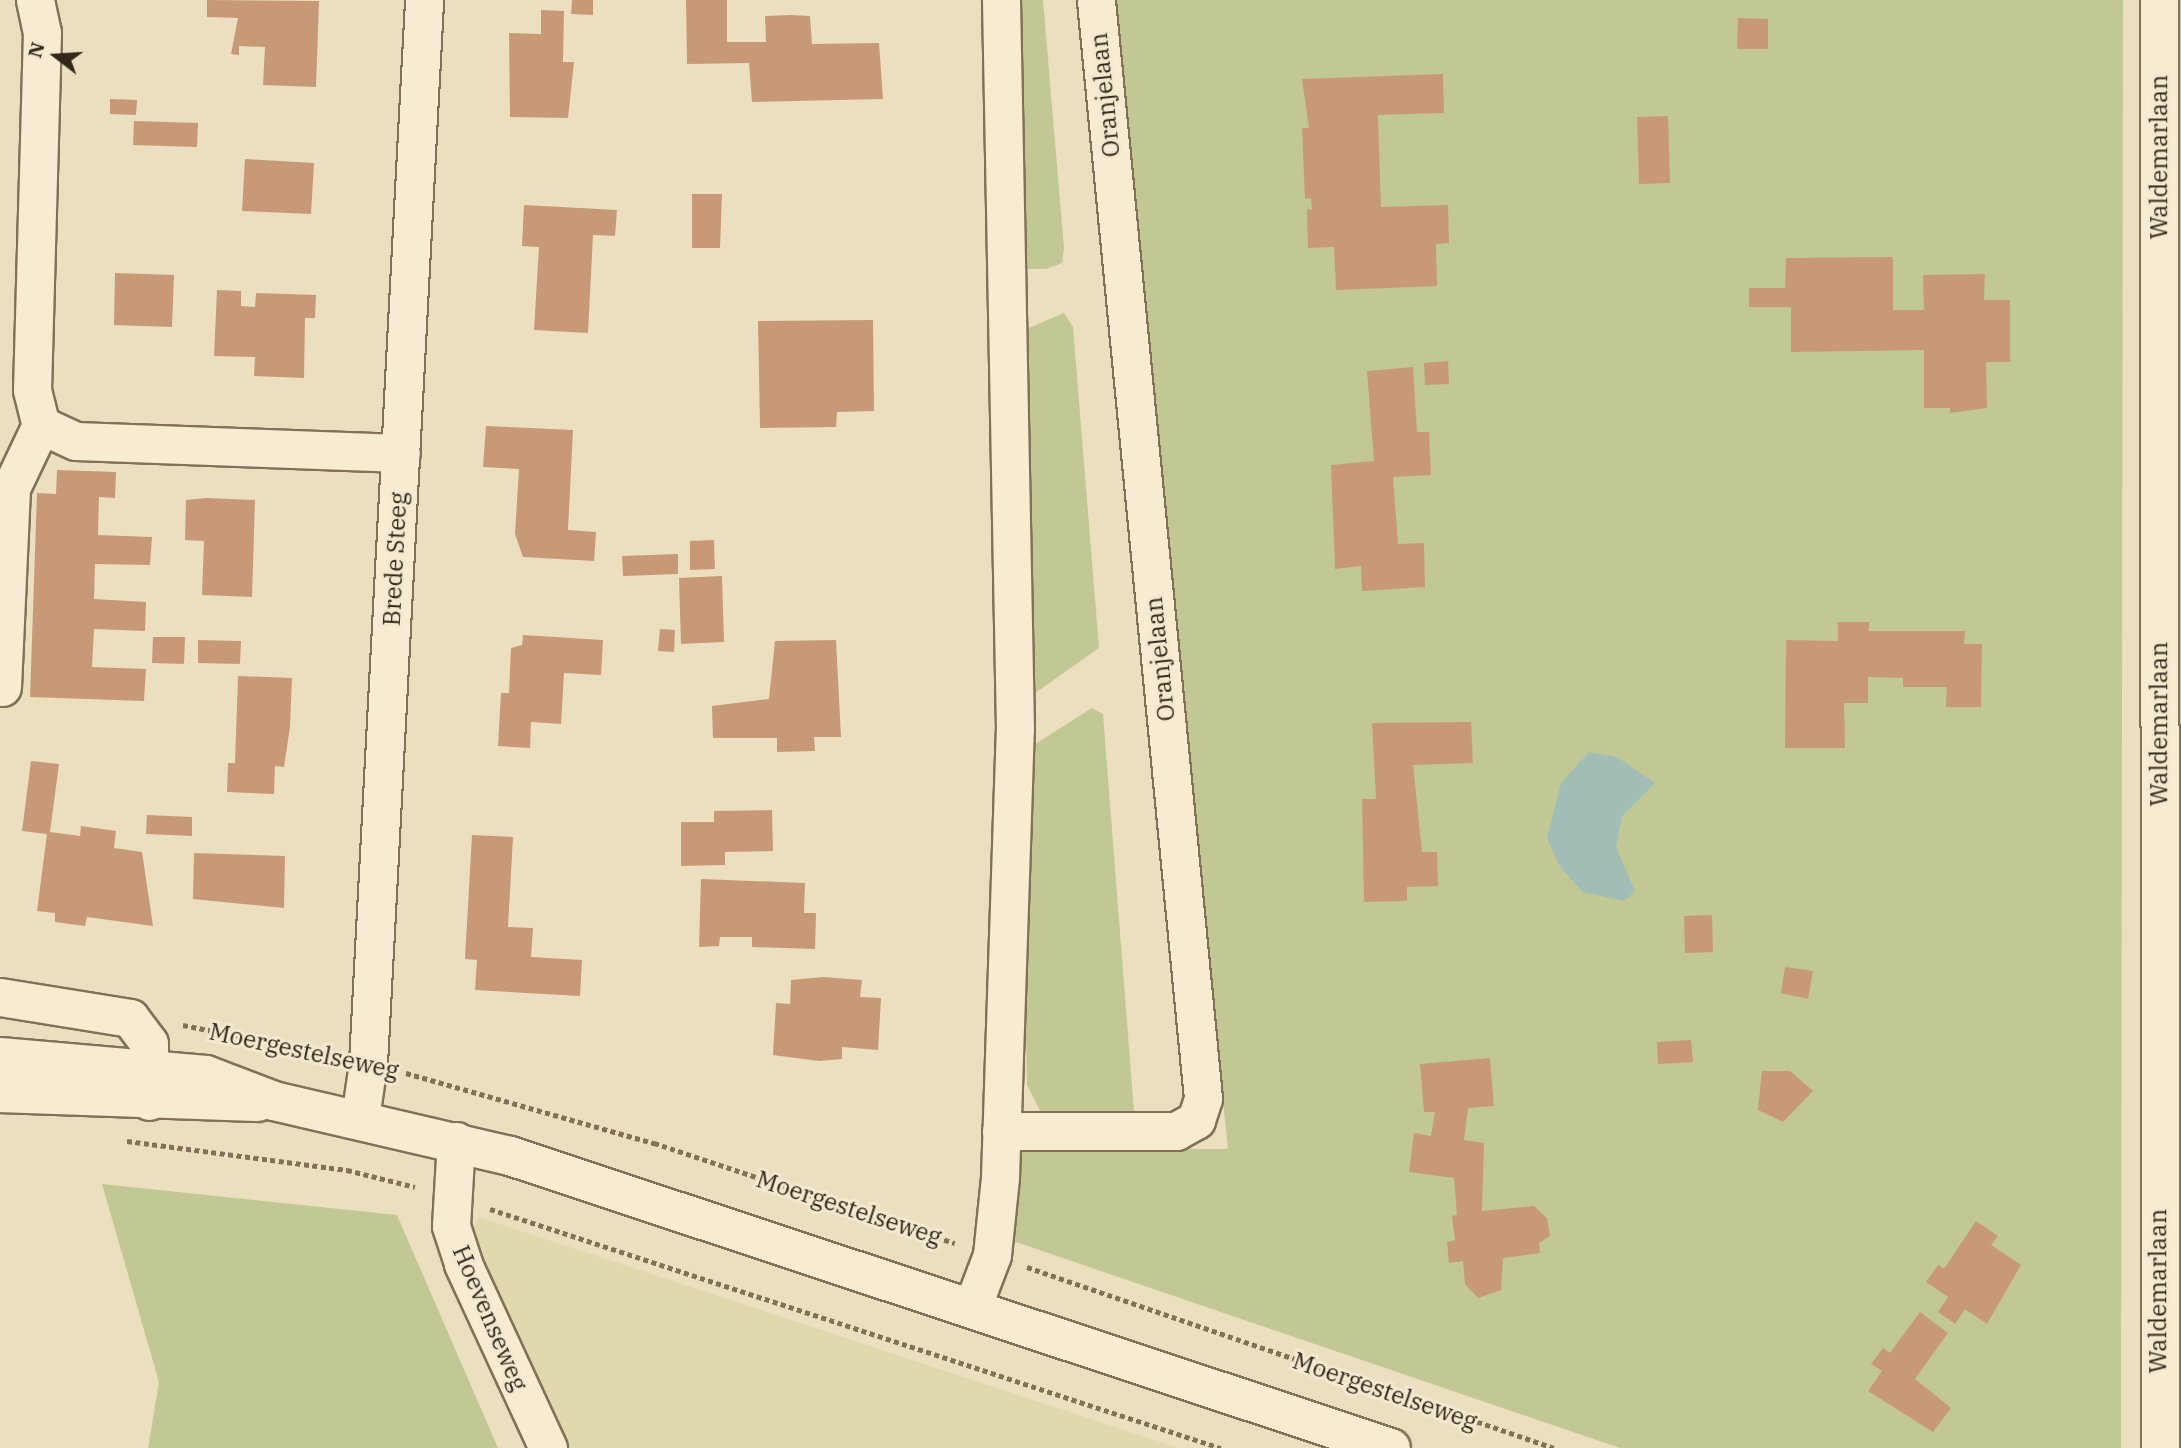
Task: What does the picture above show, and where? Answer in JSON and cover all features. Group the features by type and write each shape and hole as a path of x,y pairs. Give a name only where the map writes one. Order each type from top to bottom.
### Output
{"main road":[{"name":"Moergestelseweg","path":"0,1057 151,1085"},
{"name":"Moergestelseweg","path":"0,1093 151,1085 206,1075 274,1101 456,1141 973,1305 1391,1448"}],"street":[{"path":"2,687 11,488 41,425 32,390 42,32 35,0"},
{"name":"Brede Steeg","path":"360,1118 368,1063 424,0"},
{"path":"973,1305 992,1255 1001,1131 1015,729 1001,0"},
{"name":"Oranjelaan","path":"1001,1131 1176,1131 1196,1120 1203,1098 1096,0"},
{"name":"Waldemarlaan","path":"2159,0 2160,1448"},
{"path":"41,425 76,441 401,453"},
{"path":"0,997 130,1018 149,1042 151,1085"},
{"name":"Hoevenseweg","path":"456,1141 452,1197 463,1264 548,1448"}],"path":[{"name":"Moergestelseweg","path":"130,1018 368,1063 654,1143 992,1255 1553,1448"},
{"path":"113,1139 346,1170 452,1197 737,1284 1221,1448"}],"shaded area":[{"path":"479,1217 1179,1448 563,1448 481,1266 472,1234"}],"green space":[{"path":"1012,0 1043,0 1064,248 1062,263 1046,269 1019,269"},
{"path":"1110,0 2123,0 2121,1448 1620,1448 1001,1237 1015,1149 1228,1149"},
{"path":"2176,0 2181,0 2181,961 2178,613"},
{"path":"1064,313 1073,327 1099,648 1028,698 1024,330"},
{"path":"1092,708 1103,714 1134,1112 1067,1122 1041,1113 1027,1085 1021,774 1029,748"},
{"path":"102,1184 397,1215 498,1448 148,1448 159,1382"}],"water":[{"path":"1589,752 1617,757 1655,783 1622,816 1616,847 1635,891 1624,901 1583,892 1560,867 1547,838 1561,783"}],"building":[{"path":"207,0 319,1 316,87 263,85 265,47 239,46 239,55 231,54 238,18 207,17"},
{"path":"572,0 593,0 593,15 571,14"},
{"path":"686,0 727,0 727,42 766,42 765,16 791,15 810,16 812,44 879,43 883,99 752,102 749,63 687,64"},
{"path":"541,10 564,11 563,62 574,62 568,118 510,117 509,33 541,34"},
{"path":"1738,18 1768,19 1768,49 1737,49"},
{"path":"1443,74 1444,113 1378,115 1381,207 1448,205 1449,243 1436,244 1437,286 1336,290 1334,247 1308,248 1307,209 1312,210 1311,198 1305,199 1302,128 1309,128 1302,79"},
{"path":"110,99 137,100 136,115 110,114"},
{"path":"1668,116 1670,183 1639,184 1637,117"},
{"path":"134,121 198,123 197,147 133,145"},
{"path":"245,159 314,163 311,214 242,211"},
{"path":"692,194 722,194 720,248 692,248"},
{"path":"524,205 617,210 615,236 593,235 588,333 534,330 539,247 522,246"},
{"path":"1893,257 1893,310 1924,310 1923,275 1985,274 1984,300 2010,300 2010,362 1986,362 1987,408 1950,413 1950,408 1924,408 1924,350 1791,352 1791,307 1749,307 1749,288 1785,288 1786,258"},
{"path":"115,273 174,275 172,327 114,325"},
{"path":"217,290 241,291 241,306 255,307 256,293 316,295 315,318 305,318 304,378 254,376 255,357 214,356"},
{"path":"873,320 874,411 837,412 836,427 760,428 758,321"},
{"path":"1448,361 1449,384 1425,385 1424,363"},
{"path":"1413,367 1417,432 1429,432 1431,475 1393,477 1398,544 1424,543 1425,587 1362,591 1361,566 1335,569 1331,465 1374,461 1367,371"},
{"path":"486,426 573,430 568,530 596,532 594,561 523,557 515,534 519,469 483,467"},
{"path":"57,470 116,472 115,498 99,497 98,535 152,537 150,565 95,564 94,599 146,602 145,631 94,629 92,667 146,669 144,701 30,697 37,493 56,494"},
{"path":"186,500 255,500 252,597 202,595 204,541 185,540"},
{"path":"714,540 715,569 690,570 690,541"},
{"path":"678,554 678,574 623,576 622,556"},
{"path":"722,576 724,642 681,644 679,578"},
{"path":"1838,622 1869,622 1869,631 1965,631 1964,644 1982,644 1981,707 1946,707 1947,687 1903,687 1903,678 1868,677 1868,703 1844,703 1845,748 1785,748 1786,640 1838,641"},
{"path":"660,629 675,630 674,652 658,651"},
{"path":"523,635 603,640 601,675 564,673 561,724 531,722 530,748 498,746 501,693 509,693 511,648 522,645"},
{"path":"153,637 185,637 184,664 152,663"},
{"path":"198,640 241,641 240,664 198,663"},
{"path":"836,640 841,737 814,737 815,751 777,752 777,738 713,738 712,706 769,699 775,641"},
{"path":"238,676 292,678 290,727 284,767 275,766 274,794 227,792 228,763 235,763"},
{"path":"1471,722 1473,763 1413,765 1422,852 1437,852 1438,886 1407,887 1407,901 1364,902 1362,799 1376,799 1372,723"},
{"path":"31,761 59,764 50,832 80,836 81,826 116,831 114,848 142,852 153,926 87,917 85,926 55,922 55,913 37,911 47,834 22,831"},
{"path":"772,810 773,851 725,852 725,865 681,866 681,822 714,822 714,811"},
{"path":"147,815 192,817 192,836 146,834"},
{"path":"472,835 513,837 508,927 533,928 531,957 582,960 580,996 475,990 477,960 465,959"},
{"path":"194,853 285,856 284,908 193,899"},
{"path":"701,879 805,883 804,913 816,913 815,949 752,947 752,937 720,937 719,946 699,947"},
{"path":"1712,915 1713,952 1685,953 1684,916"},
{"path":"1785,967 1813,971 1808,999 1781,993"},
{"path":"823,977 862,980 860,997 881,998 878,1050 842,1047 842,1059 819,1061 773,1055 776,1003 790,1004 791,980"},
{"path":"1691,1040 1693,1062 1658,1064 1657,1042"},
{"path":"1490,1058 1494,1106 1468,1108 1464,1140 1484,1143 1482,1211 1534,1206 1547,1218 1550,1236 1539,1243 1540,1253 1503,1258 1501,1290 1478,1298 1465,1284 1463,1261 1449,1263 1447,1242 1455,1240 1452,1216 1457,1215 1454,1178 1409,1172 1414,1133 1431,1136 1435,1112 1424,1112 1420,1064"},
{"path":"1762,1071 1790,1071 1813,1091 1783,1122 1758,1110"},
{"path":"1976,1221 1998,1236 1991,1245 2021,1265 1987,1324 1965,1309 1955,1324 1938,1312 1948,1297 1926,1282 1938,1265 1944,1269"},
{"path":"1920,1312 1948,1333 1915,1379 1951,1408 1933,1432 1868,1391 1882,1371 1871,1364 1883,1348 1890,1353"}]}
